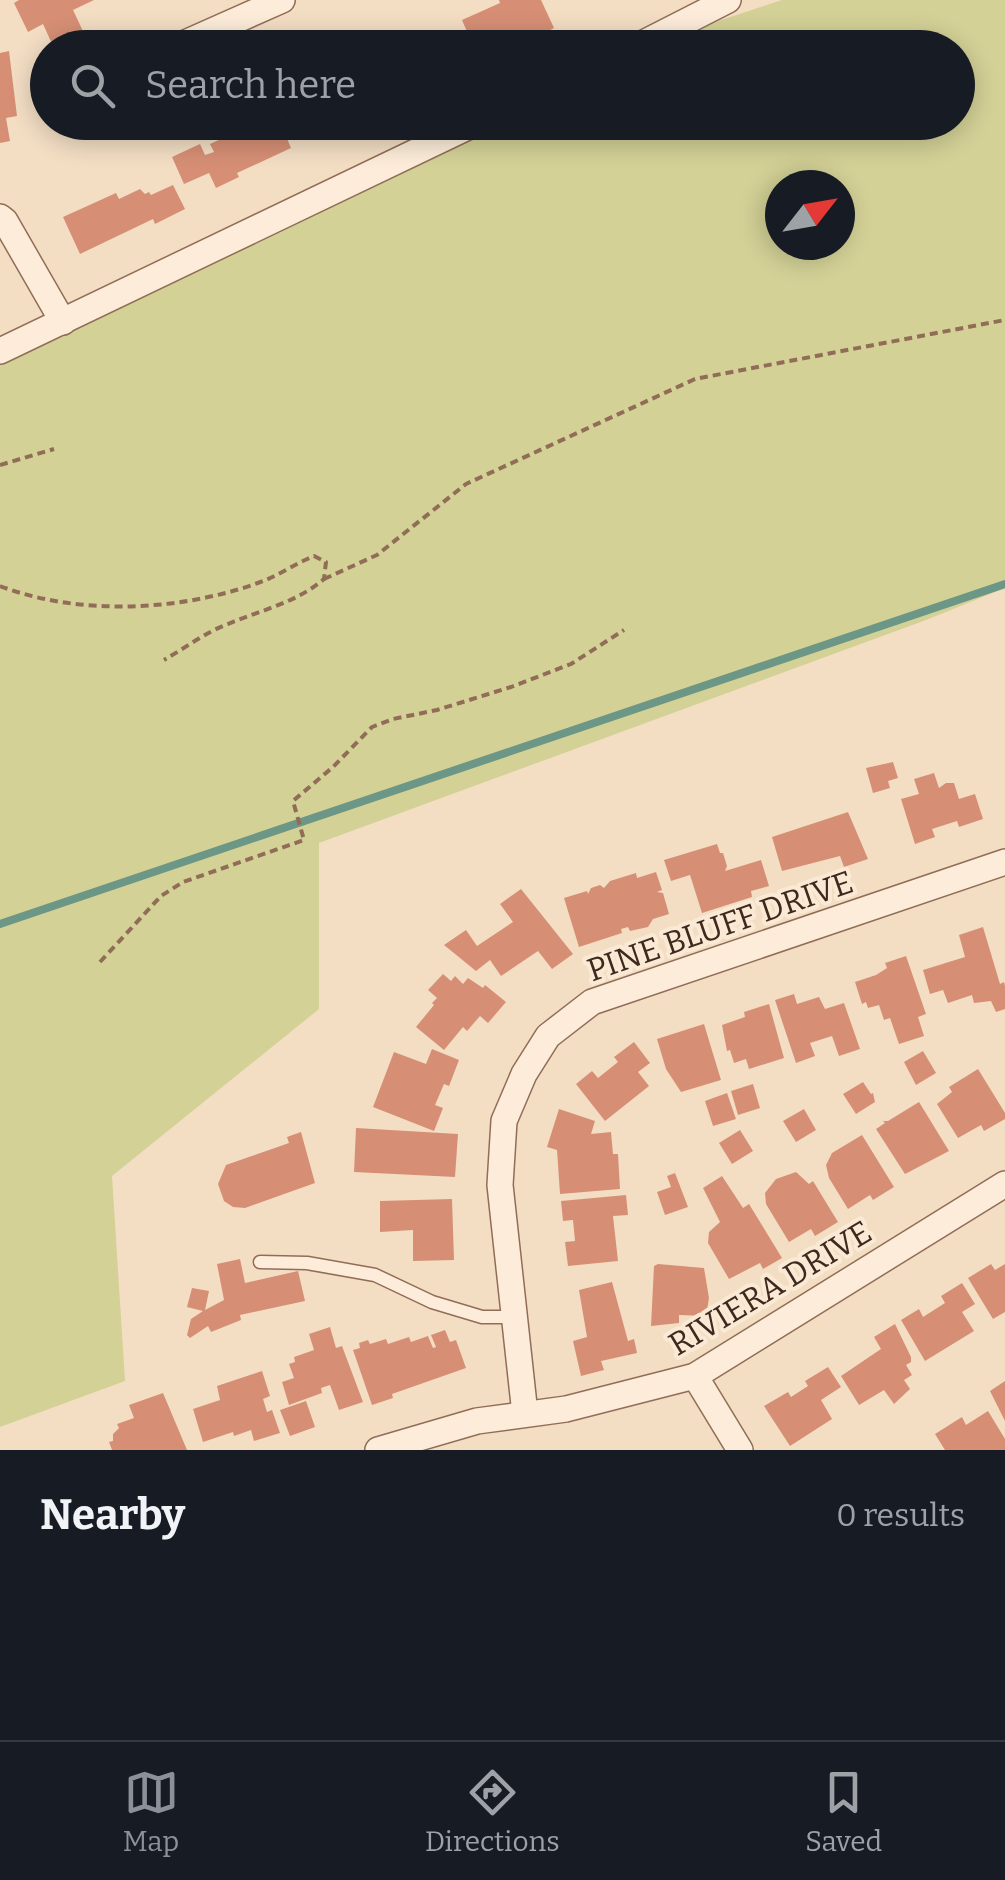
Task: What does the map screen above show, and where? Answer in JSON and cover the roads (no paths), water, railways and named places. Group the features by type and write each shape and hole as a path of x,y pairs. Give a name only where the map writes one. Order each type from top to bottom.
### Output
{"street":[{"path":"214,30 282,0"},
{"path":"669,30 728,0"},
{"path":"0,352 441,140"},
{"path":"0,218 6,221 63,322"},
{"name":"PINE BLUFF DRIVE","path":"524,1414 500,1186 504,1121 524,1074 548,1036 592,1002 1005,862"},
{"name":"RIVIERA DRIVE","path":"378,1450 408,1445 477,1421 600,1402 695,1376 1005,1184"},
{"path":"695,1376 740,1450"}],"lane":[{"path":"260,1262 307,1263 375,1276 432,1302 482,1317 513,1316"}],"waterway":[{"path":"0,924 1005,584"}]}
